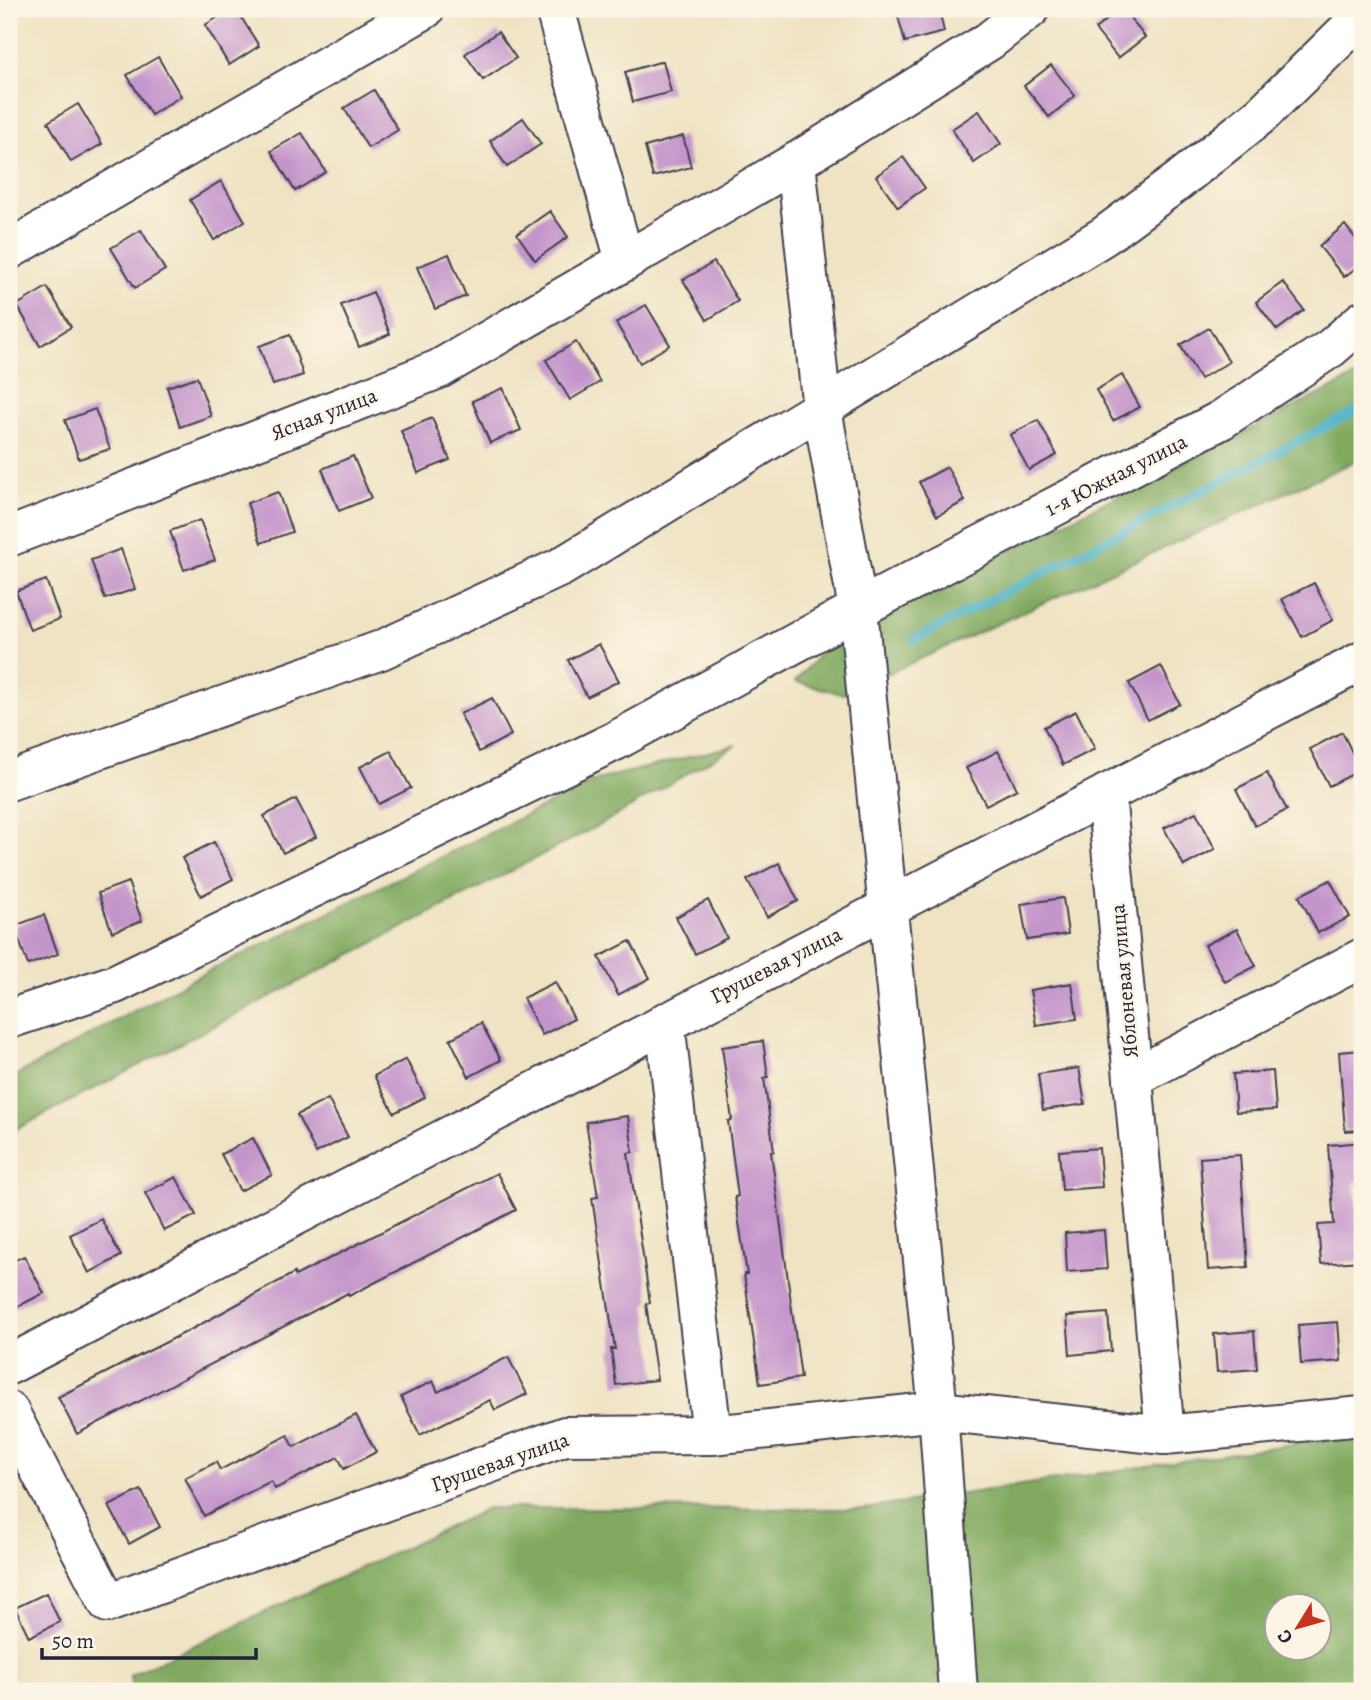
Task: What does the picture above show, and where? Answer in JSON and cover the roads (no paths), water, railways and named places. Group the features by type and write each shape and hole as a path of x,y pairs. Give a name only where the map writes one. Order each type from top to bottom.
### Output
{"street":[{"path":"9,250 425,9"},
{"path":"555,9 625,261"},
{"name":"Ясная улица","path":"9,537 439,369 796,162 984,25 1030,9"},
{"path":"9,781 381,650 561,567 1104,236 1177,183 1261,115 1362,16"},
{"path":"796,162 822,409 858,609 938,1411 958,1691"},
{"name":"1-я Южная улица","path":"9,1019 115,984 615,741 858,609 1221,420 1331,348 1362,321"},
{"path":"887,908 1362,662"},
{"name":"Яблоневая улица","path":"1106,794 1133,1078 1362,958"},
{"name":"Грушевая улица","path":"9,1365 887,908"},
{"path":"665,1022 712,1435 938,1411 1165,1435 1362,1416"},
{"path":"1133,1078 1165,1435"},
{"name":"Грушевая улица","path":"9,1411 108,1603 565,1436 712,1435"}],"waterway":[{"path":"913,640 1362,408"}]}
